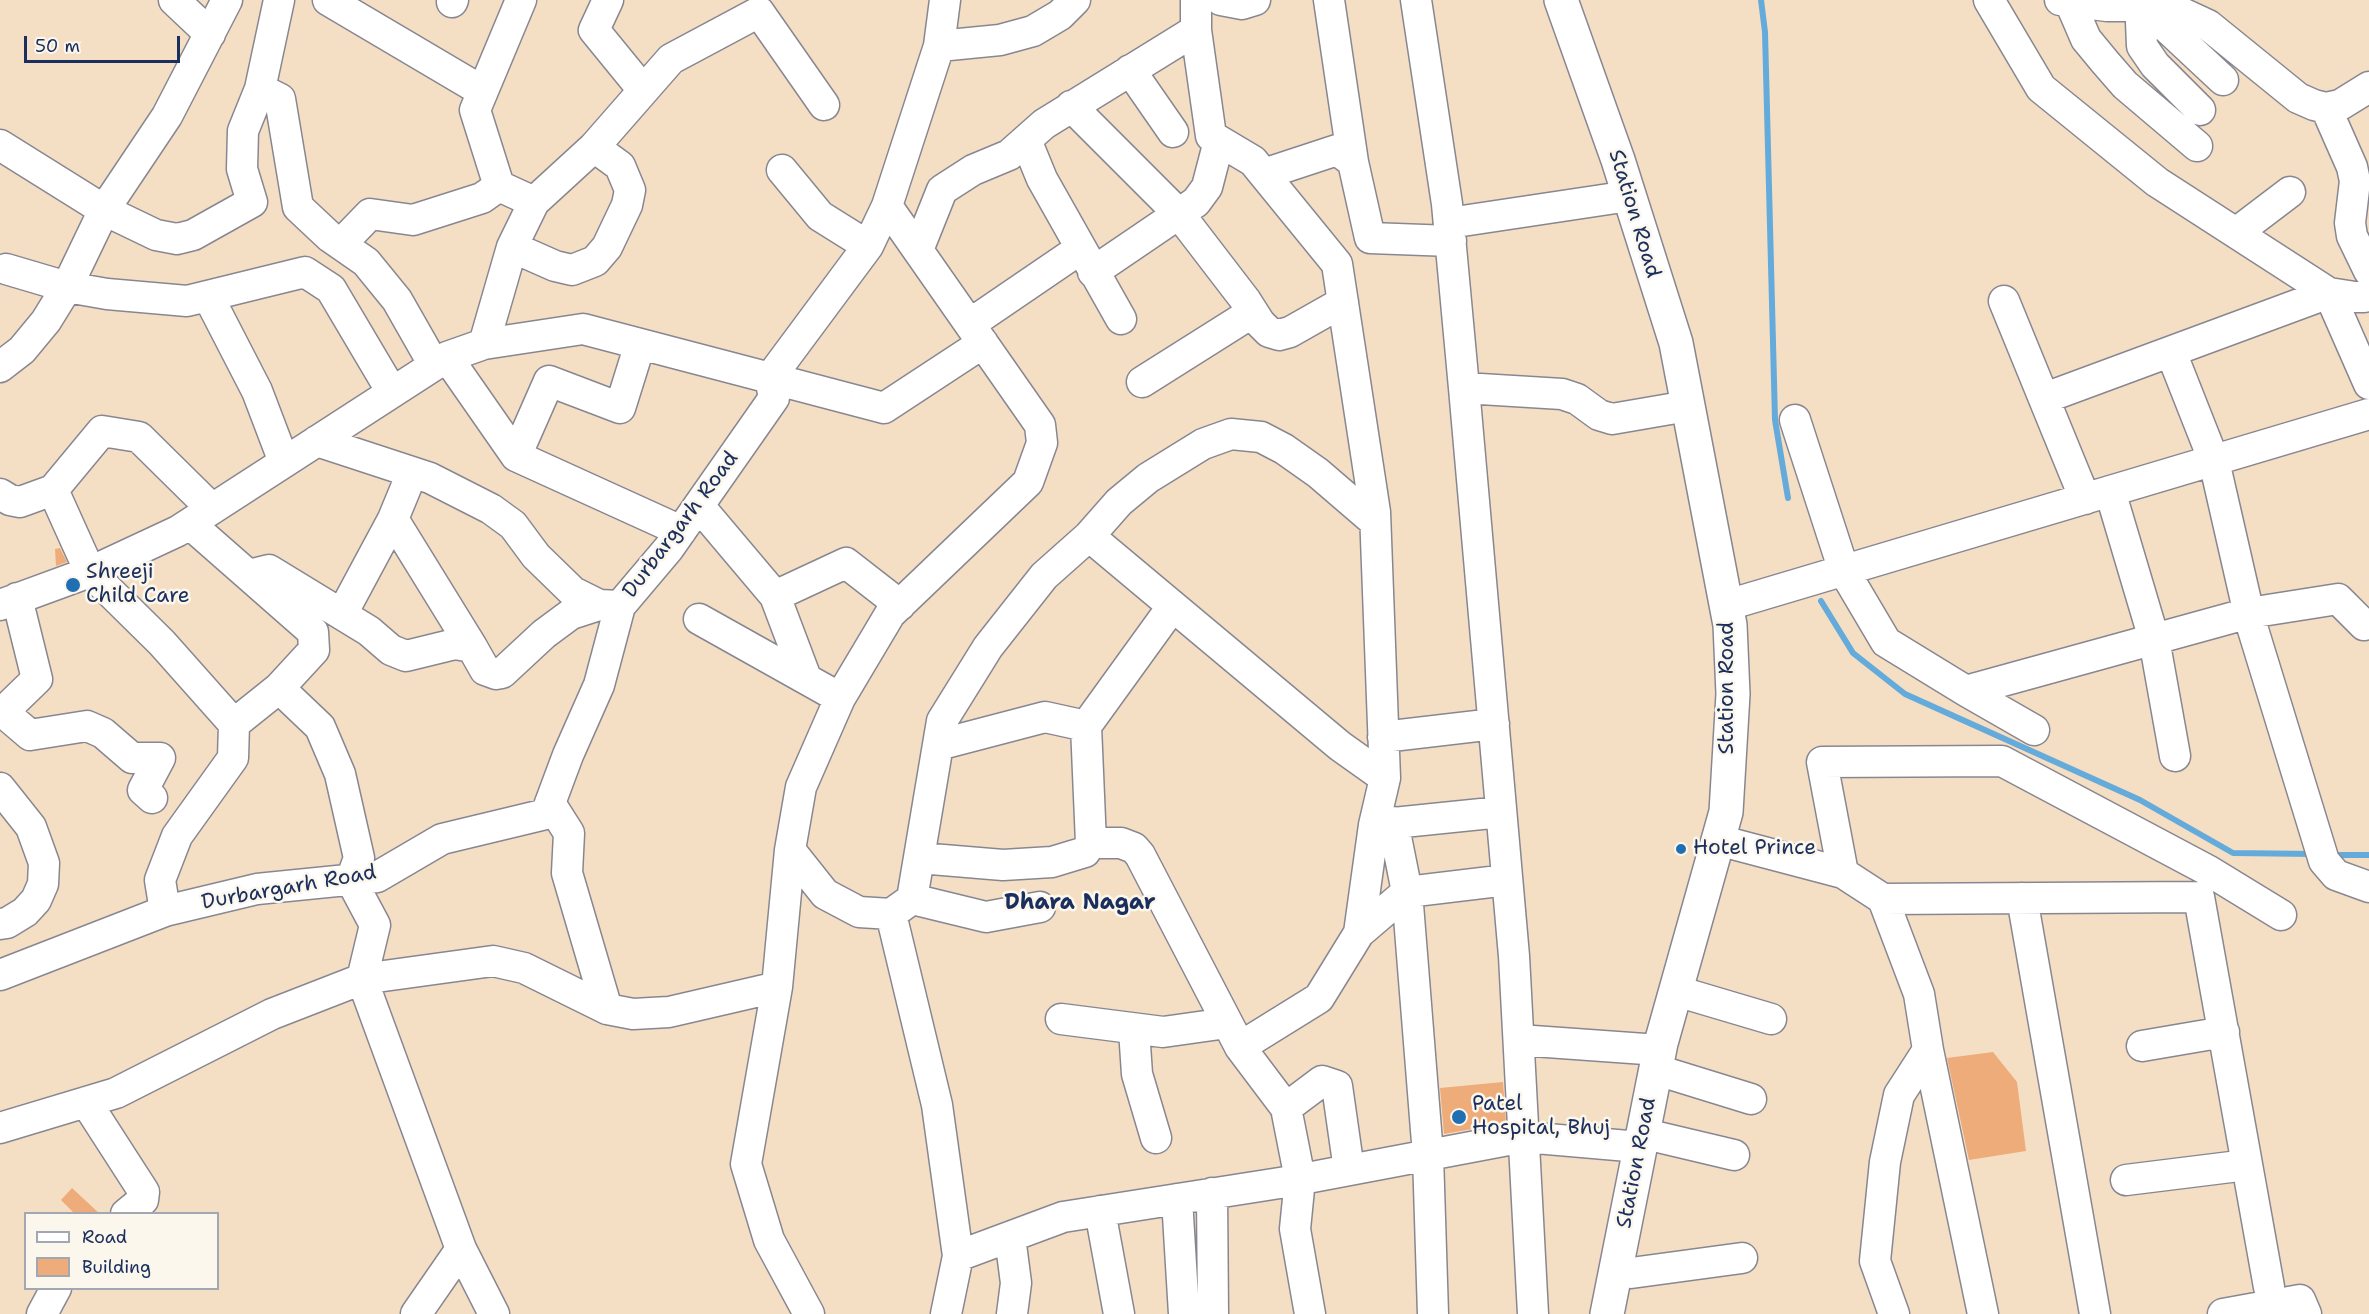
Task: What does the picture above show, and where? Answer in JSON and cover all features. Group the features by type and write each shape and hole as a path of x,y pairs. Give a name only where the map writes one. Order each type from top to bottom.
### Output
{"main road":[{"name":"Station Road","path":"1562,0 1676,343 1730,625 1732,694 1726,812 1607,1314"},
{"name":"Station Road","path":"1578,0 1633,155 1662,253 1692,339 1745,623 1748,693 1741,814 1690,995 1665,1062"},
{"name":"Station Road","path":"1623,1314 1649,1142"}],"street":[{"path":"174,0 210,34"},
{"path":"0,367 22,350 46,321 67,287 104,210 167,116 227,0"},
{"path":"0,145 104,210 156,235 177,239 193,236 252,202 242,169 243,131 260,88 279,0"},
{"path":"328,0 482,91"},
{"path":"521,0 475,110 499,186 534,202"},
{"path":"608,0 594,30 643,90"},
{"path":"770,378 868,246 887,206 939,46 945,0"},
{"path":"939,46 1000,40 1033,31 1060,15 1075,0"},
{"path":"1196,0 1196,30 1210,136 1253,161 1338,264 1375,522 1385,778 1384,824 1359,933"},
{"path":"1221,0 1242,4 1255,0"},
{"path":"1329,0 1353,162 1370,238"},
{"path":"1416,0 1450,232 1494,724 1519,1040 1533,1314"},
{"path":"1989,0 2041,88 2157,182 2329,294 2364,297 2369,293"},
{"path":"2065,1 2182,13 2208,25 2298,98 2326,108 2365,97"},
{"path":"2065,1 2086,39 2125,85 2197,146"},
{"path":"484,344 512,247 534,202 594,147 671,59 755,6 824,105"},
{"path":"2149,8 2223,80"},
{"path":"2149,8 2142,22 2140,35 2146,54 2200,110"},
{"path":"918,250 942,190 974,171 1009,155 1071,106 1196,30"},
{"path":"1130,70 1173,132"},
{"path":"260,88 280,99 298,207 366,262 397,300 440,361 516,456 681,531"},
{"path":"1071,106 1180,215 1269,332 1280,335 1299,328 1343,302"},
{"path":"2326,108 2352,167 2355,181 2350,223 2352,236 2369,271"},
{"path":"1026,140 1042,179 1121,319"},
{"path":"152,798 143,790 159,758 132,758 103,733 87,726 30,735 3,712 37,679 9,597 90,572 201,517 440,361 484,344 583,329 884,408 976,334 1087,260 1180,215 1196,202 1208,187 1219,141"},
{"path":"512,247 555,266 572,270 595,261 608,247 627,205 630,190 620,166 594,147"},
{"path":"1264,174 1337,150 1353,162"},
{"path":"782,170 820,216 868,246"},
{"path":"331,289 346,248 370,214 413,220 482,198 499,186"},
{"path":"2236,233 2290,192"},
{"path":"1338,264 1370,238 1450,232 1629,196"},
{"path":"809,1314 769,1240 746,1164 777,987 790,850 801,787 840,698 891,614 1028,482 1038,461 1042,443 1040,425 887,206"},
{"path":"6,269 67,287 107,294 187,301 305,272 331,289 392,392"},
{"path":"2045,398 2329,294"},
{"path":"2329,294 2369,384"},
{"path":"208,296 257,391 284,462"},
{"path":"2004,301 2045,398 2097,495 2154,639 2175,756"},
{"path":"1142,382 1253,312"},
{"path":"516,456 549,381 621,408 640,344"},
{"path":"2171,352 2214,461 2249,613 2323,855 2336,874 2369,887"},
{"name":"Durbargarh Road","path":"0,975 165,911 257,889 377,877 442,839 546,814 598,685 610,606 681,531 699,506 774,398 770,378"},
{"path":"1464,388 1562,394 1577,399 1599,416 1612,419 1676,408"},
{"path":"1741,601 2369,414"},
{"path":"1795,420 1844,571 1886,642 2034,730"},
{"path":"0,494 10,500 20,501 53,490 102,431 139,437 249,575 313,632 314,650 279,688 234,724"},
{"path":"946,1314 958,1256 937,1105 901,906 919,858 942,721 988,647 1044,576 1089,536 1119,502 1148,478 1203,444 1231,434 1261,437 1284,449 1318,473 1375,522"},
{"path":"317,441 412,473 491,508 513,525 536,556 573,592 610,606"},
{"path":"342,614 393,519 412,473"},
{"path":"53,490 90,572 162,643 234,724 233,758 177,836 160,880 165,911"},
{"path":"699,506 775,596 806,678"},
{"path":"393,519 485,670 490,673 502,673 544,634 571,614 610,606"},
{"path":"1089,536 1340,746 1385,778"},
{"path":"775,596 846,563 900,605"},
{"path":"249,575 269,570 369,631 391,650 406,656 455,644 472,647"},
{"path":"1966,691 2249,613 2338,599 2364,625 2369,624"},
{"path":"1091,843 1086,726 1172,607"},
{"path":"699,619 840,698"},
{"path":"279,688 320,727 340,774 359,858 351,880 375,925 362,979 461,1249 494,1314"},
{"path":"938,745 1045,717 1086,726"},
{"path":"1383,737 1494,724"},
{"path":"1843,873 1822,762 2002,760 2209,871 2281,915"},
{"path":"0,788 31,827 44,863 43,884 36,900 25,912 8,923 0,924"},
{"path":"550,803 568,832 567,873 607,1009"},
{"path":"1384,824 1501,812"},
{"path":"1384,824 1407,892 1428,1155 1433,1314"},
{"path":"919,858 1003,865 1052,862 1078,855 1091,843 1121,843 1134,848 1140,855 1233,1035 1286,1108 1300,1179 1295,1229 1310,1314"},
{"path":"1732,844 1843,873 1883,899 2199,897 2269,1287"},
{"path":"790,850 825,894 859,912 901,906 986,917 1040,907"},
{"path":"1061,1019 1134,1030 1233,1035 1319,998 1359,933 1407,892 1507,880"},
{"path":"2022,898 2095,1314"},
{"path":"1883,899 1919,993 1928,1050 1983,1314"},
{"path":"0,1128 116,1093 272,1014 362,979 493,961 524,968 607,1009 633,1014 669,1012 777,987"},
{"path":"1690,995 1771,1019"},
{"path":"1134,1030 1137,1074 1156,1138"},
{"path":"2142,1046 2224,1032"},
{"path":"1519,1040 1665,1062 1751,1099"},
{"path":"1894,1314 1875,1262 1885,1162 1899,1095 1928,1050"},
{"path":"1286,1108 1322,1080 1337,1086 1350,1170"},
{"path":"86,1102 144,1192 142,1200 128,1212"},
{"path":"958,1256 1063,1217 1300,1179 1524,1137 1649,1142 1734,1155"},
{"path":"2126,1180 2247,1165"},
{"path":"1212,1193 1213,1314"},
{"path":"1177,1199 1184,1314"},
{"path":"1100,1211 1119,1314"},
{"path":"1010,1237 1016,1283 1012,1314"},
{"path":"416,1314 461,1249"},
{"path":"1631,1273 1742,1258"},
{"path":"42,1314 55,1290"},
{"path":"2225,1314 2300,1300 2306,1314"}],"building":[{"path":"60,548 67,562 56,566 55,549"},
{"path":"1993,1052 2017,1082 2026,1151 1969,1160 1947,1058"},
{"path":"1503,1082 1506,1123 1444,1134 1440,1088"},
{"path":"72,1188 98,1212 73,1212 61,1200"}],"waterway":[{"path":"1761,0 1765,32 1775,420 1788,498"},
{"path":"1821,601 1853,653 1905,694 2140,800 2233,853 2314,854"},
{"path":"2331,855 2369,855"}],"place":[{"name":"Shreeji Child Care","path":"73,585"},
{"name":"Hotel Prince","path":"1681,849"},
{"name":"Patel Hospital, Bhuj","path":"1459,1117"}],"district":[{"name":"Dhara Nagar","path":"1080,903"}]}
